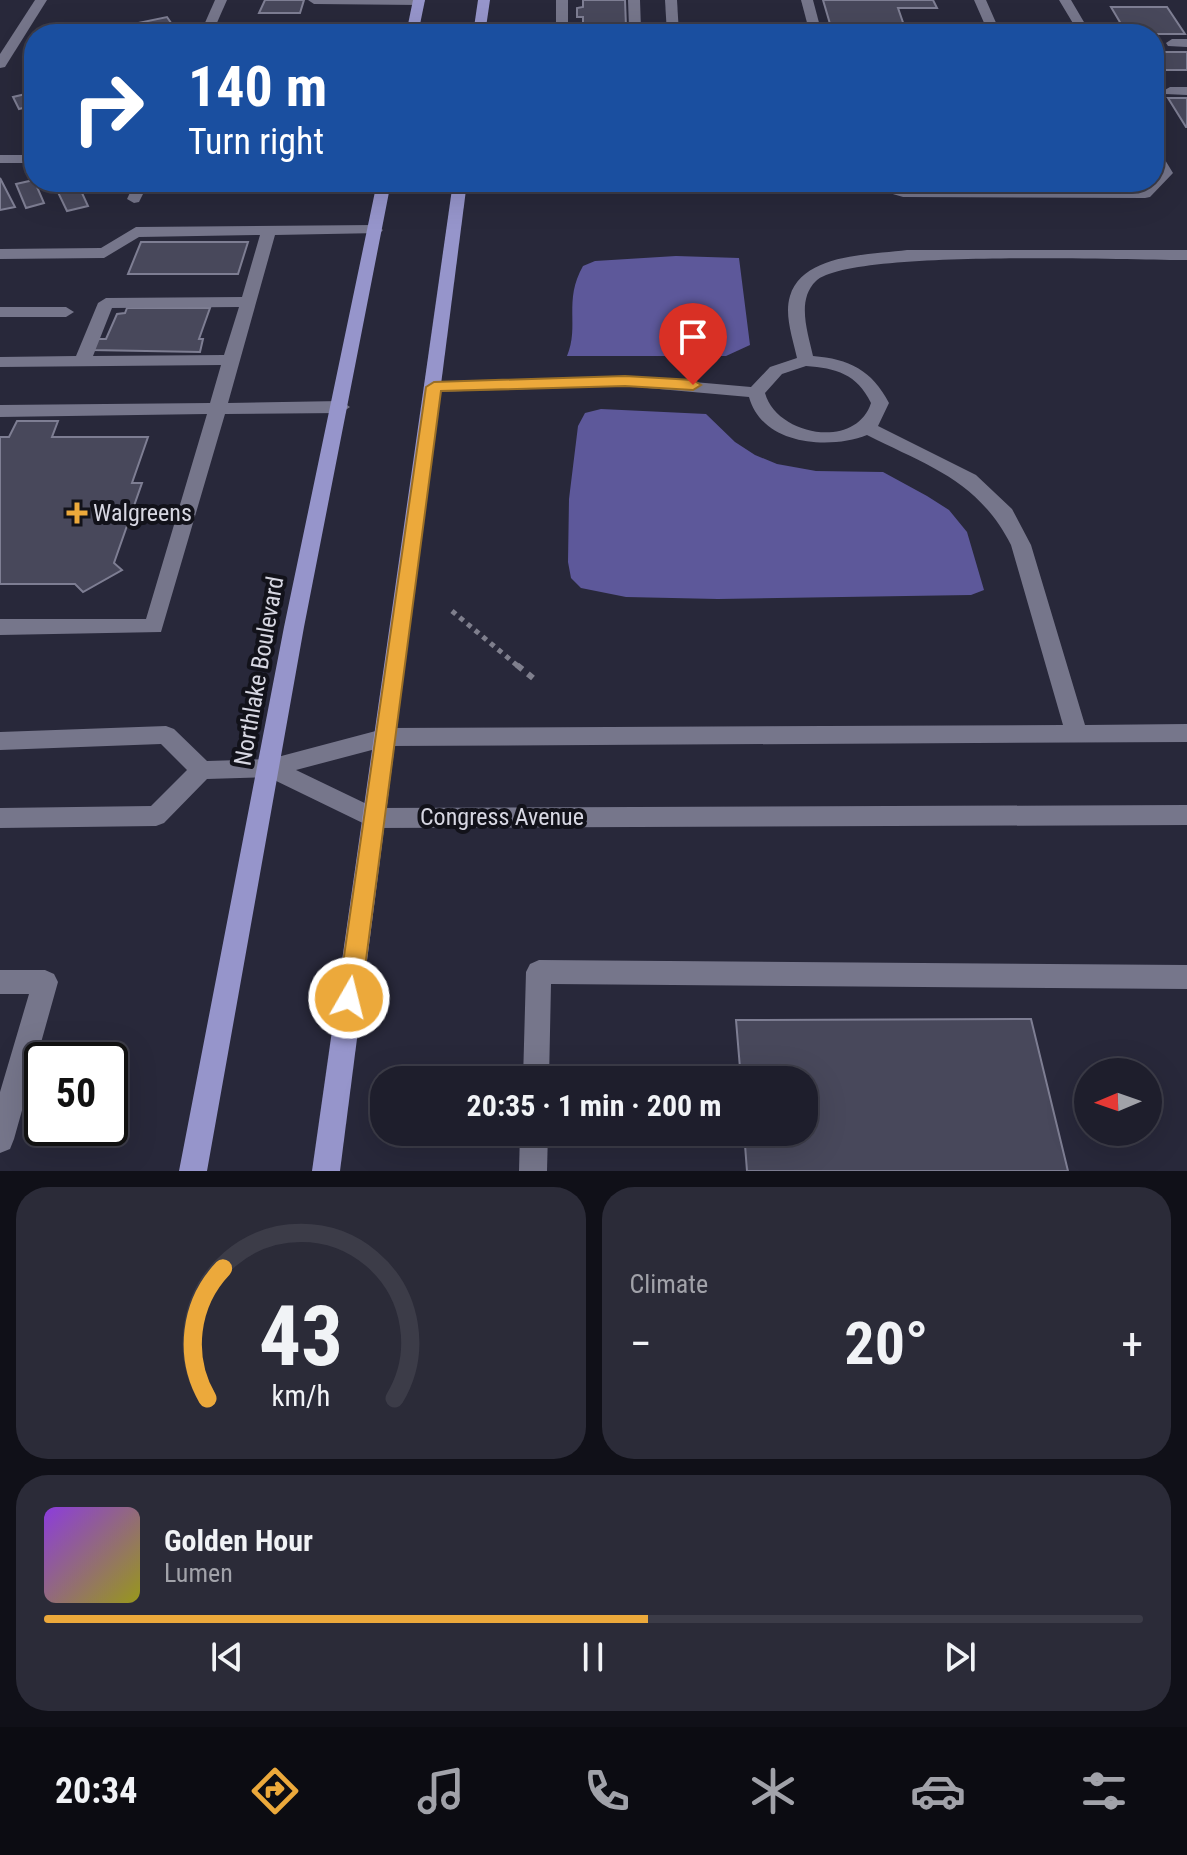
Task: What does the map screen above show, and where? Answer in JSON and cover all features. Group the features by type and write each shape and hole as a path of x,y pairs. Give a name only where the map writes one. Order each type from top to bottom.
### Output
{"main road":[{"path":"414,24 419,0"},
{"path":"480,24 484,0"},
{"name":"Northlake Boulevard","path":"193,1171 294,627 382,192"},
{"path":"326,1171 459,192"}],"street":[{"path":"26,24 41,0"},
{"path":"210,24 221,0"},
{"path":"314,0 419,0"},
{"path":"549,24 550,0"},
{"path":"562,0 562,24"},
{"path":"634,0 635,24"},
{"path":"671,0 672,24"},
{"path":"807,0 813,24"},
{"path":"980,0 991,24"},
{"path":"1065,0 1078,24"},
{"path":"0,64 24,27"},
{"path":"1172,43 1187,43"},
{"path":"1170,91 1187,91"},
{"path":"0,159 24,159"},
{"path":"134,199 137,192"},
{"path":"899,192 1147,192"},
{"path":"0,627 154,627 269,230"},
{"path":"0,254 104,253 136,232 375,230"},
{"path":"806,361 797,320 798,295 811,276 836,265 907,255 1187,255"},
{"path":"83,361 106,303 249,302"},
{"path":"0,312 66,312"},
{"path":"0,362 233,360"},
{"path":"806,361 832,363 857,372 874,386 880,403 875,419 866,427 832,438 803,435 778,426 762,410 756,393 764,377 773,371 781,366 806,361"},
{"path":"434,387 625,381 756,393"},
{"path":"0,411 341,407"},
{"path":"866,427 969,479 1005,514 1021,545 1077,735"},
{"path":"0,818 156,816 202,770 270,768 387,737 1187,733"},
{"path":"0,741 166,735 202,770"},
{"name":"Congress Avenue","path":"270,768 373,818 1187,815"},
{"path":"536,1066 539,972 1187,977"},
{"path":"0,982 45,982 0,1139"},
{"path":"533,1171 534,1146"}],"path":[{"path":"452,611 533,678"}],"shaded area":[{"path":"676,256 739,258 750,345 726,356 567,356 571,345 574,291 583,266 595,261"},
{"path":"601,409 706,414 735,442 777,464 816,471 883,472 949,510 967,532 984,590 971,595 718,599 626,597 581,588 571,578 568,562 569,499 578,426 585,413"}],"building":[{"path":"265,0 304,0 300,13 259,13"},
{"path":"583,0 625,0 626,24 583,24 583,17 577,17 577,8 583,7"},
{"path":"823,0 933,0 937,8 898,8 904,24 830,24"},
{"path":"1111,7 1167,7 1185,34 1164,34 1164,24 1121,24"},
{"path":"167,17 172,24 133,24"},
{"path":"1164,52 1187,52 1187,70 1164,70"},
{"path":"24,94 24,108 19,109 13,97"},
{"path":"1168,98 1187,98 1187,127 1186,127"},
{"path":"0,178 15,207 0,210"},
{"path":"24,182 24,192 39,192 44,203 26,208 16,184"},
{"path":"58,192 82,192 88,206 67,211"},
{"path":"141,242 248,242 238,274 128,274"},
{"path":"127,308 210,308 199,339 203,339 200,352 92,350 97,339 106,339 117,314 125,313"},
{"path":"17,421 58,421 52,437 148,437 132,483 142,483 114,563 122,570 83,592 75,584 0,584 0,437 9,437"},
{"path":"1031,1019 1068,1171 747,1171 745,1146 818,1146 818,1066 740,1066 736,1020"}],"place":[{"name":"Walgreens","path":"77,513"}],"route":[{"path":"349,998 434,387 625,381 693,385"}]}
